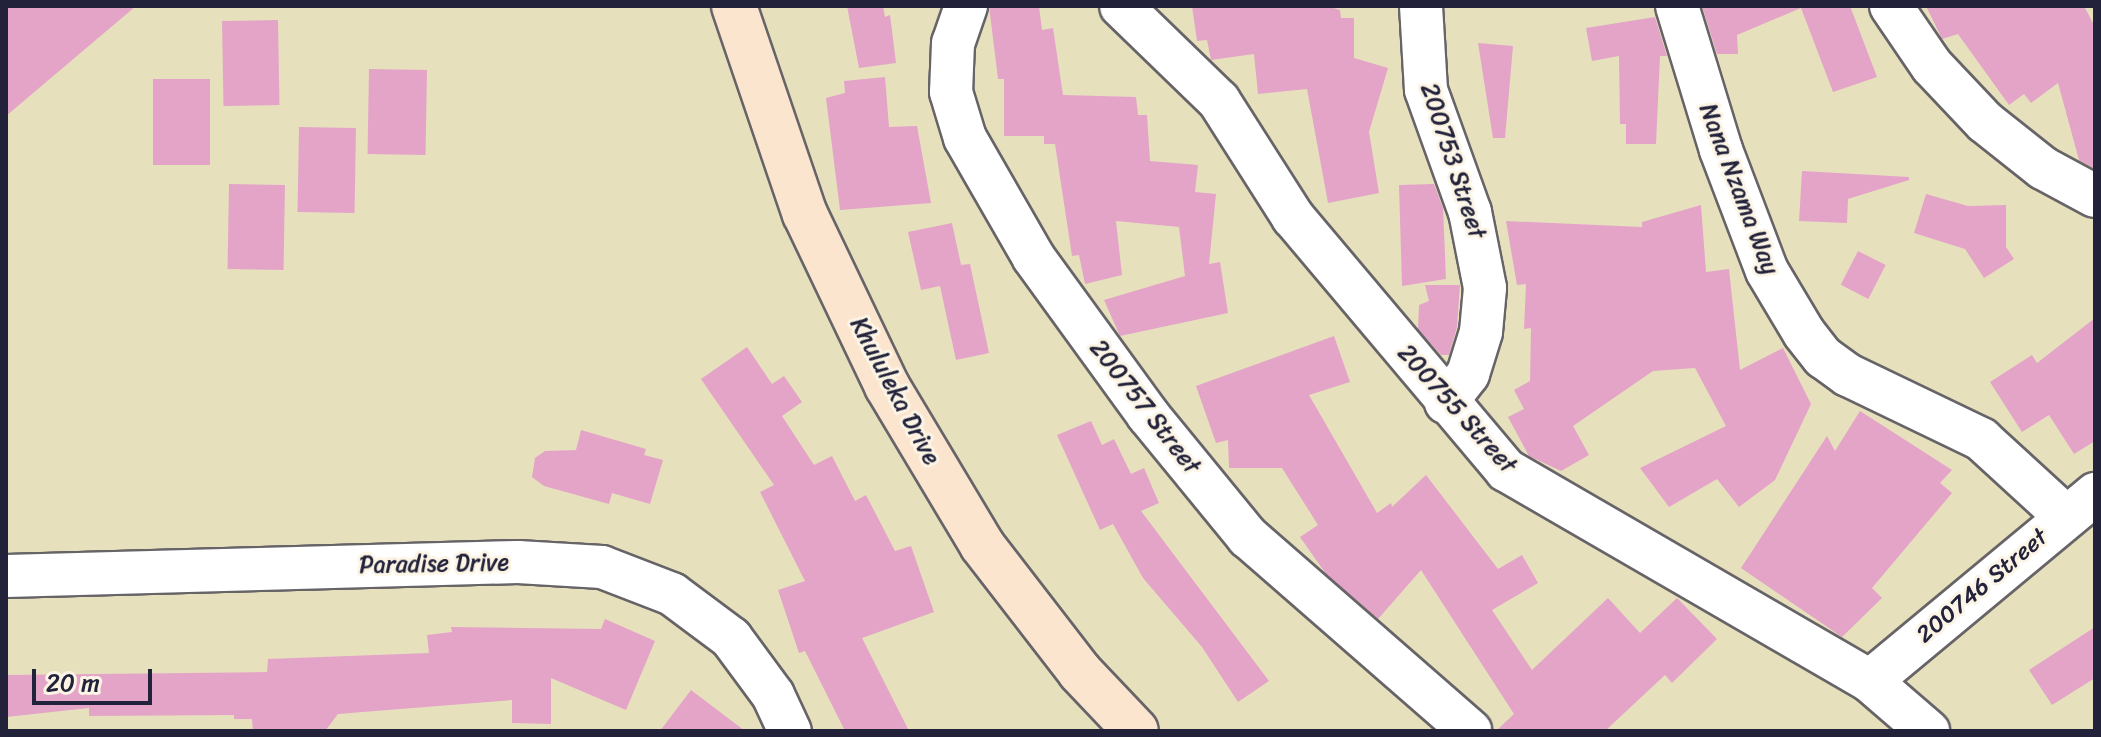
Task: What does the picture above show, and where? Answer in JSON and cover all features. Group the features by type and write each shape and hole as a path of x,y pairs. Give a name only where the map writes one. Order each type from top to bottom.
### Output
{"street":[{"name":"Khululeka Drive","path":"734,6 805,214 887,386 982,545 1080,672 1136,731"},
{"name":"200757 Street","path":"966,6 953,43 951,92 965,138 1034,258 1148,415 1248,537 1470,731"},
{"name":"200755 Street","path":"1121,6 1219,101 1293,217 1506,470 1870,681 1928,731"},
{"name":"200753 Street","path":"1421,6 1426,90 1470,212 1485,288 1481,332 1468,374 1446,402"},
{"name":"Nana Nzama Way","path":"1677,6 1721,150 1767,271 1813,345 1848,375 1981,439 2032,491 2080,505"},
{"path":"1891,6 1932,66 1985,122 2043,168 2095,196"},
{"name":"200746 Street","path":"1870,681 2080,505"},
{"name":"Paradise Drive","path":"6,576 518,562 602,567 672,594 731,638 773,695 790,731"}],"building":[{"path":"6,6 136,6 6,116"},
{"path":"847,6 883,6 885,17 890,15 896,63 859,68"},
{"path":"989,6 1039,6 1042,30 1053,28 1063,95 1136,97 1138,115 1147,115 1150,161 1198,165 1195,192 1216,194 1209,264 1220,262 1228,313 1120,336 1104,300 1185,276 1179,227 1116,221 1122,275 1085,284 1079,255 1072,256 1055,144 1044,144 1044,136 1004,136 1004,79 998,79"},
{"path":"1192,6 1327,6 1340,10 1341,18 1354,18 1354,58 1388,68 1369,132 1379,193 1328,203 1307,89 1258,94 1254,54 1211,60 1207,40 1197,41"},
{"path":"1702,6 1850,6 1877,77 1833,92 1801,8 1737,35 1738,54 1717,54"},
{"path":"1926,6 2084,6 2095,27 2095,169 2079,160 2058,83 2031,103 2024,94 2009,105 1958,34 1942,39"},
{"path":"1655,17 1667,56 1660,56 1656,144 1626,144 1626,124 1620,124 1619,56 1592,61 1586,28"},
{"path":"278,20 279,105 223,106 222,21"},
{"path":"1478,43 1513,46 1505,138 1493,138"},
{"path":"369,69 427,70 426,155 368,154"},
{"path":"885,77 889,127 917,126 931,203 840,210 826,98 845,93 844,81"},
{"path":"153,79 210,79 210,165 153,165"},
{"path":"299,127 356,128 355,213 298,212"},
{"path":"1802,171 1909,177 1909,180 1848,199 1847,223 1799,221"},
{"path":"229,184 285,185 284,270 228,269"},
{"path":"1434,184 1443,208 1446,279 1402,286 1399,185"},
{"path":"1926,194 1968,206 2006,205 2006,247 2014,259 1984,278 1965,249 1914,233"},
{"path":"1701,205 1706,272 1729,269 1740,370 1783,348 1811,404 1775,480 1739,507 1717,479 1669,507 1640,468 1726,426 1695,368 1653,371 1573,426 1589,455 1561,471 1529,456 1508,417 1524,409 1514,390 1530,381 1531,328 1524,329 1526,284 1517,285 1506,221 1642,227 1642,222"},
{"path":"952,223 961,265 970,264 989,353 956,360 940,286 921,290 908,232"},
{"path":"1858,251 1886,265 1868,299 1841,285"},
{"path":"1425,285 1460,285 1457,327 1449,355 1441,355 1418,329 1419,305 1429,301"},
{"path":"2095,318 2095,441 2074,454 2049,415 2022,432 1990,382 2032,355 2037,363"},
{"path":"1334,336 1350,382 1309,395 1377,513 1391,503 1392,507 1426,475 1498,569 1522,555 1538,583 1492,610 1532,670 1608,598 1640,633 1677,598 1717,639 1672,683 1665,675 1605,731 1496,731 1514,714 1421,570 1378,619 1326,574 1300,537 1318,525 1282,468 1229,468 1228,440 1216,443 1196,386"},
{"path":"747,347 772,384 784,376 802,402 782,416 814,465 832,456 855,501 866,495 895,551 911,546 934,612 862,638 909,731 845,731 805,651 799,653 778,590 805,581 760,492 774,485 701,379"},
{"path":"1860,411 1952,470 1940,483 1952,493 1872,588 1882,598 1842,637 1741,568 1827,436 1835,451"},
{"path":"1091,421 1102,445 1114,439 1131,474 1144,468 1159,503 1141,511 1269,681 1238,702 1202,647 1143,578 1113,524 1100,530 1057,435"},
{"path":"581,430 646,449 644,455 663,460 650,504 612,493 609,504 544,486 532,477 535,458 545,451 576,450"},
{"path":"605,619 655,641 626,710 551,678 551,724 512,723 512,700 338,714 325,731 253,731 252,719 234,719 234,715 89,716 89,708 6,717 6,675 267,672 268,659 429,653 427,635 452,632 451,627 601,629"},
{"path":"2095,627 2095,678 2052,705 2029,670"},
{"path":"691,690 745,731 660,731"}]}
